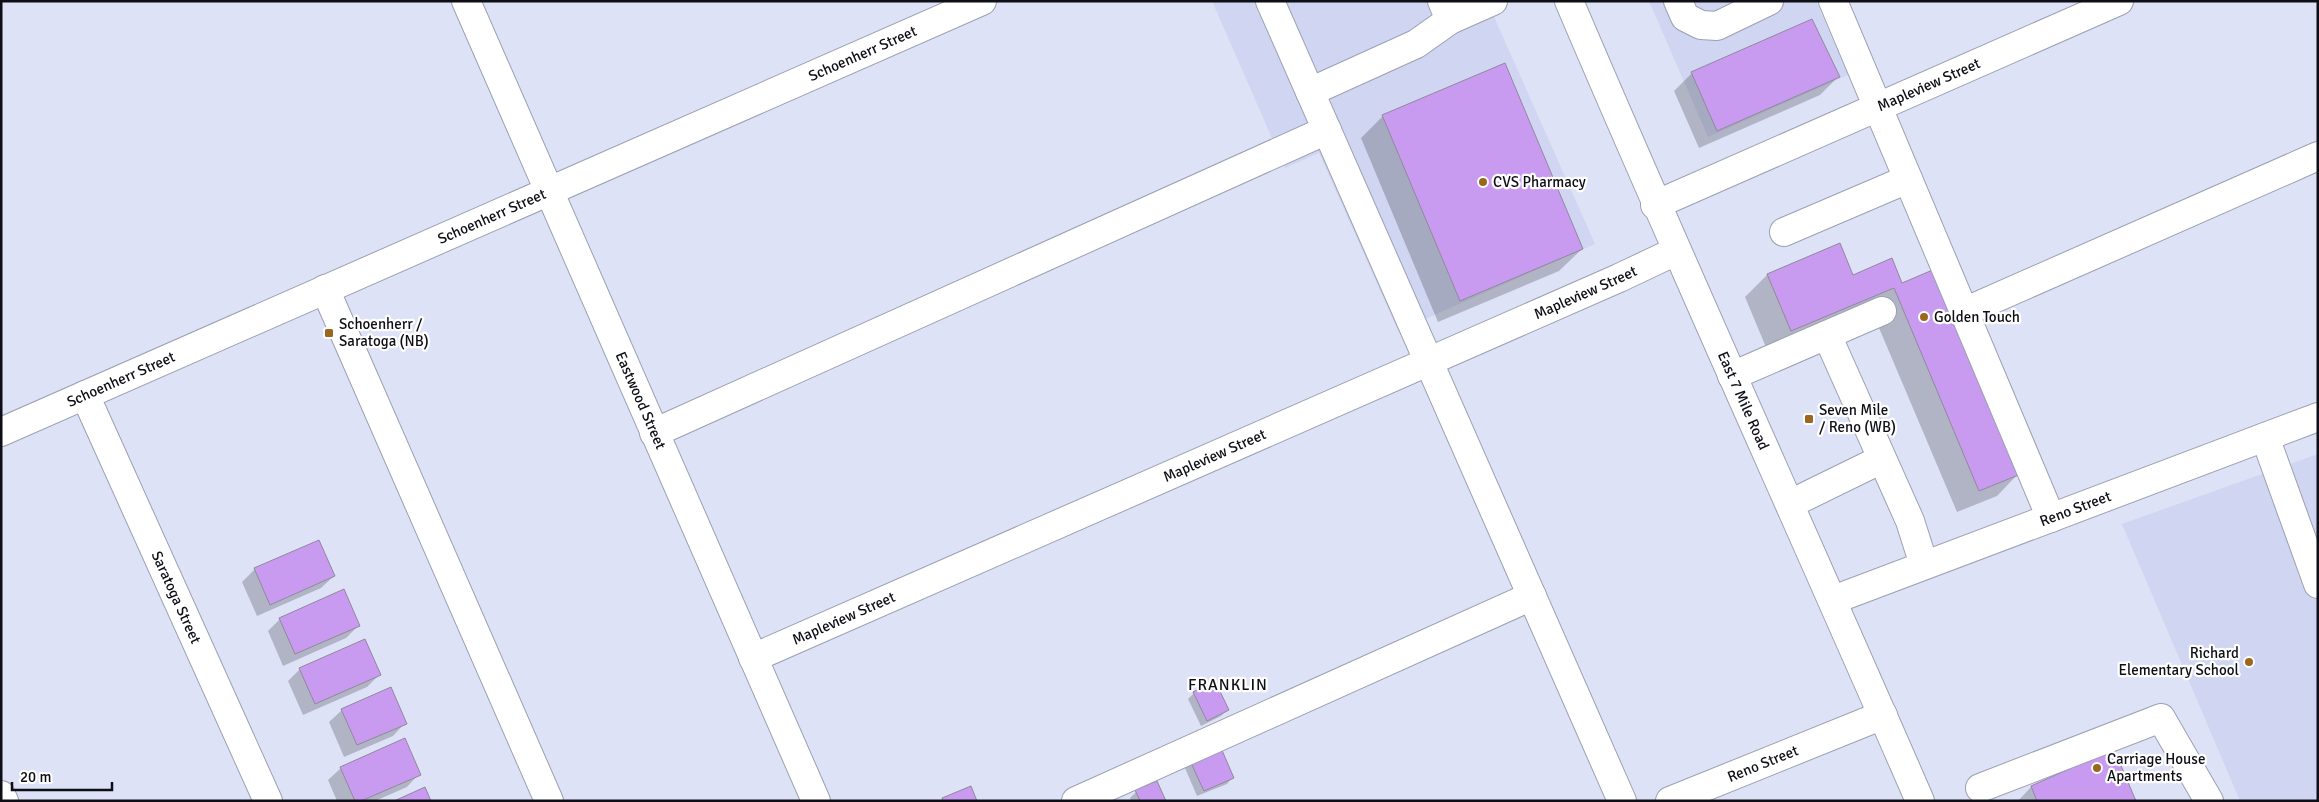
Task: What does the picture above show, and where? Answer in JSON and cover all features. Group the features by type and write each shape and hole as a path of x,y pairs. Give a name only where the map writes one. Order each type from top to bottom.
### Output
{"street":[{"name":"Eastwood Street","path":"466,1 816,801"},
{"name":"Schoenherr Street","path":"1,432 982,1"},
{"path":"1270,1 1622,801"},
{"path":"1310,92 1416,44 1446,11 1493,1"},
{"name":"East 7 Mile Road","path":"1569,1 1655,205 1833,600 1920,801"},
{"path":"1678,1 1684,16 1700,25 1717,26 1769,1"},
{"path":"1833,1 2051,518"},
{"name":"Mapleview Street","path":"1655,205 2118,1"},
{"path":"654,433 1327,130"},
{"path":"1964,312 2318,156"},
{"path":"1784,232 1908,180"},
{"name":"Mapleview Street","path":"753,658 1676,252"},
{"path":"325,289 549,801"},
{"path":"1732,376 1882,311"},
{"path":"1827,335 1910,521 1924,565"},
{"name":"Saratoga Street","path":"85,395 268,801"},
{"name":"Reno Street","path":"1833,600 2318,417"},
{"path":"2265,437 2318,584"},
{"path":"1790,504 1882,459"},
{"path":"1076,801 1532,596"},
{"name":"Reno Street","path":"1680,799 1883,715"},
{"path":"1980,788 2161,718 2209,801"},
{"path":"1,796 4,801"}],"shaded area":[{"path":"1212,1 1487,1 1595,244 1398,331 1319,153 1285,168"},
{"path":"1649,1 1816,1 1848,75 1708,137"},
{"name":"Richard Elementary School","path":"2318,454 2318,801 2240,801 2122,524"}],"building":[{"path":"1812,19 1840,77 1717,131 1691,72"},
{"name":"CVS Pharmacy","path":"1505,63 1583,249 1460,301 1382,115"},
{"path":"1840,243 1853,275 1892,258 1902,283 1935,269 2021,474 1979,491 1894,288 1791,331 1767,274"},
{"path":"319,540 335,576 270,605 254,568"},
{"path":"344,589 360,626 295,654 279,618"},
{"path":"365,639 381,675 315,704 299,668"},
{"path":"1215,681 1229,710 1207,721 1193,692"},
{"path":"391,687 407,724 357,745 341,709"},
{"path":"405,738 421,775 361,801 355,801 340,767"},
{"path":"1221,748 1234,778 1204,791 1190,761"},
{"name":"Carriage House Apartments","path":"2114,749 2136,801 2037,801 2031,786"},
{"path":"1157,781 1166,801 1140,801 1135,790"},
{"path":"971,786 977,801 943,801 942,798"},
{"path":"425,787 431,801 394,801"}],"place":[{"name":"CVS Pharmacy","path":"1483,182"},
{"name":"Golden Touch","path":"1924,317"},
{"name":"Schoenherr / Saratoga (NB)","path":"329,333"},
{"name":"Seven Mile / Reno (WB)","path":"1809,419"},
{"name":"Richard Elementary School","path":"2249,662"},
{"name":"Carriage House Apartments","path":"2097,768"}],"district":[{"name":"FRANKLIN","path":"1228,684"}]}
